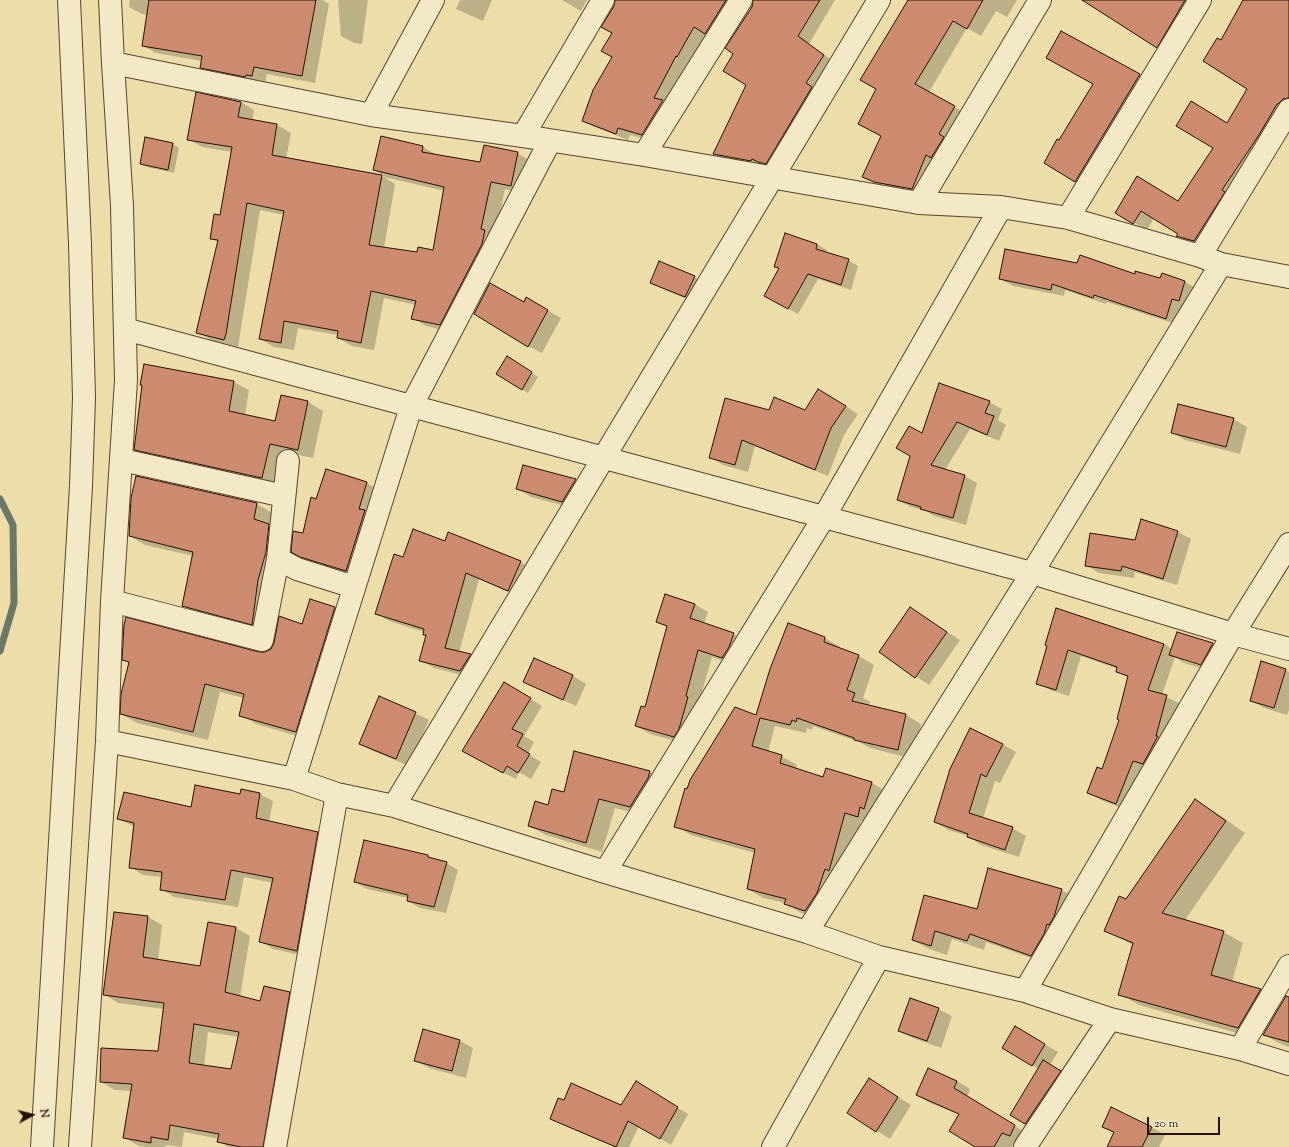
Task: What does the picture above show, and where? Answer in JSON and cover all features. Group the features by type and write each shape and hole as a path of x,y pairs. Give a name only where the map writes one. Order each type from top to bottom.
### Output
{"street":[{"path":"42,1147 81,486 84,398 80,244 69,0"},
{"path":"80,1147 107,741 112,601 126,380 122,206 110,0"},
{"path":"371,115 433,0"},
{"path":"523,136 603,0"},
{"path":"644,155 741,0"},
{"path":"394,806 879,0"},
{"path":"919,203 1040,0"},
{"path":"1068,218 1200,0"},
{"path":"113,63 371,115 523,136 644,155 919,203 1001,208 1068,218 1200,256 1221,264 1289,277"},
{"path":"1200,256 1289,110"},
{"path":"294,779 411,407 550,141"},
{"path":"605,872 824,517 1001,208"},
{"path":"807,932 1032,573 1221,264"},
{"path":"125,329 1032,573 1233,634 1289,649"},
{"path":"122,460 284,496"},
{"path":"112,601 262,640 278,559 288,461"},
{"path":"1025,991 1233,634 1289,544"},
{"path":"278,559 297,569 354,588"},
{"path":"107,741 294,779 337,794 394,806 605,872 807,932 879,957 1025,991 1110,1019 1240,1050 1289,1064"},
{"path":"275,1147 337,794"},
{"path":"773,1147 879,957"},
{"path":"1240,1050 1289,966"},
{"path":"1025,1147 1110,1019"}],"building":[{"path":"149,0 316,0 302,76 254,67 252,76 246,75 245,77 200,68 202,56 142,46"},
{"path":"615,0 726,0 705,34 694,27 677,57 676,56 654,98 663,100 642,135 618,128 616,134 582,121 593,90 612,57 601,51 612,33 601,27 614,6"},
{"path":"753,0 820,0 798,36 824,55 806,83 812,87 766,164 752,159 751,161 713,154 746,85 723,71 733,54 725,48 752,7"},
{"path":"908,0 983,0 967,29 953,21 915,84 955,106 939,134 944,137 931,158 926,155 912,189 874,182 862,177 881,136 858,124 876,89 860,80"},
{"path":"1082,0 1185,0 1157,48"},
{"path":"1243,0 1289,0 1289,98 1283,99 1277,104 1259,135 1222,190 1225,192 1194,241 1176,236 1178,234 1141,211 1133,224 1115,213 1137,176 1178,201 1213,148 1176,126 1191,101 1227,123 1247,89 1203,61 1217,38 1221,40"},
{"path":"1061,31 1140,74 1075,182 1044,163 1057,139 1059,140 1093,84 1046,58"},
{"path":"196,92 241,102 238,117 277,124 272,155 382,175 369,245 417,252 418,247 433,250 444,187 373,170 381,136 423,146 422,152 480,162 484,145 518,152 511,186 491,182 481,229 485,230 482,244 440,325 411,319 416,301 371,291 361,343 337,338 338,331 284,321 281,343 259,339 284,211 247,203 224,340 196,333 218,240 210,239 214,214 220,215 232,147 187,140"},
{"path":"145,137 173,143 168,170 140,164"},
{"path":"785,233 817,244 816,249 849,259 841,285 808,274 788,309 764,296 779,268 774,267"},
{"path":"1005,249 1077,263 1080,255 1135,274 1135,271 1160,278 1162,273 1185,281 1179,301 1172,299 1166,319 1094,295 1093,298 1052,284 1051,290 999,279"},
{"path":"659,261 695,276 685,297 650,283"},
{"path":"490,283 524,302 526,297 548,310 528,347 474,314"},
{"path":"507,356 532,372 522,390 496,374"},
{"path":"144,364 234,381 229,411 275,421 281,395 308,401 298,450 270,444 262,478 134,450 142,385 140,385"},
{"path":"939,383 990,401 985,413 994,416 987,435 957,422 931,465 965,475 953,518 920,509 921,507 897,500 910,456 896,448 909,426 922,433"},
{"path":"818,389 846,406 831,428 815,470 742,440 735,465 709,458 725,398 769,410 774,397 805,410"},
{"path":"1178,404 1234,418 1226,447 1171,433"},
{"path":"523,465 576,479 562,502 516,489"},
{"path":"326,469 367,482 359,509 365,510 346,571 300,557 291,552 293,531 303,533 311,497 316,499"},
{"path":"136,476 257,503 254,519 269,524 266,552 258,580 252,625 182,606 193,552 129,536 131,498"},
{"path":"1141,519 1178,531 1163,579 1122,566 1121,571 1085,566 1090,533 1135,540"},
{"path":"413,529 445,541 448,532 521,561 508,591 466,573 445,648 471,654 460,671 419,661 426,635 423,635 424,629 375,614 394,554 403,557"},
{"path":"665,594 695,604 690,618 734,633 729,647 722,658 698,650 686,696 688,697 679,729 674,737 635,726 641,706 645,707 667,626 656,622"},
{"path":"310,599 335,607 296,732 239,716 244,694 205,684 193,732 120,714 121,694 129,662 122,660 124,625 126,617 259,652 265,652 271,649 274,643 279,616 302,624"},
{"path":"910,607 947,632 915,678 879,652"},
{"path":"1056,608 1164,644 1148,690 1167,695 1156,736 1158,736 1143,764 1133,761 1116,804 1087,793 1097,767 1102,769 1119,720 1117,719 1128,676 1116,672 1117,667 1068,650 1056,690 1036,684 1047,646 1045,645"},
{"path":"788,623 825,637 824,642 859,655 847,690 855,693 852,701 906,714 898,750 854,740 854,738 797,718 796,722 792,720 790,725 760,718 752,746 782,755 780,763 823,777 826,768 872,782 864,809 860,807 858,817 845,813 829,871 825,869 817,893 805,911 784,904 786,899 747,889 755,849 674,827 685,788 687,789 690,780 735,707 756,715 770,669"},
{"path":"1177,632 1213,643 1201,665 1169,655"},
{"path":"534,658 573,675 563,700 523,682"},
{"path":"1261,661 1286,669 1274,708 1250,701"},
{"path":"504,682 531,698 512,729 523,734 517,746 530,754 518,773 507,766 503,773 462,751"},
{"path":"379,696 416,712 396,759 359,744"},
{"path":"970,728 1003,744 986,777 981,774 969,813 1013,827 1005,850 967,837 968,834 934,822 950,769"},
{"path":"574,751 650,771 648,778 630,807 599,799 586,843 528,826 535,801 548,805 552,789 564,792"},
{"path":"195,785 240,794 241,789 260,793 256,818 318,832 297,951 259,942 273,878 231,870 225,900 160,890 162,872 129,868 134,823 117,819 124,792 191,807"},
{"path":"1195,799 1226,821 1162,913 1224,931 1211,975 1261,989 1238,1028 1118,995 1133,943 1104,931 1119,896 1126,899"},
{"path":"364,840 428,855 428,857 447,862 434,907 407,901 408,895 354,882"},
{"path":"988,868 1062,889 1054,917 1049,925 1047,924 1044,934 1031,956 970,934 967,941 935,931 931,946 912,940 924,895 977,909"},
{"path":"114,912 148,916 143,957 200,966 208,922 236,927 225,992 260,1001 264,986 290,992 263,1147 241,1147 217,1142 219,1134 170,1125 168,1140 151,1137 151,1143 123,1138 132,1084 100,1082 101,1048 158,1051 164,1003 103,995","holes":["194,1024 239,1032 231,1069 189,1063"]},
{"path":"1286,996 1289,997 1289,1042 1263,1035"},
{"path":"910,998 939,1008 927,1041 898,1031"},
{"path":"1015,1026 1045,1044 1032,1066 1002,1048"},
{"path":"423,1029 460,1040 452,1071 414,1061"},
{"path":"1043,1060 1061,1071 1025,1124 1010,1115"},
{"path":"928,1068 957,1081 954,1088 1015,1125 1010,1136 1002,1133 994,1147 975,1147 949,1131 959,1114 916,1095"},
{"path":"869,1078 898,1097 876,1132 847,1113"},
{"path":"636,1081 678,1107 660,1139 628,1121 616,1147 550,1119 558,1098 564,1100 571,1083 621,1105"},
{"path":"1111,1107 1152,1127 1142,1147 1107,1147 1114,1132 1102,1127"}],"waterway":[{"path":"0,499 13,525 14,603 0,651"}]}
